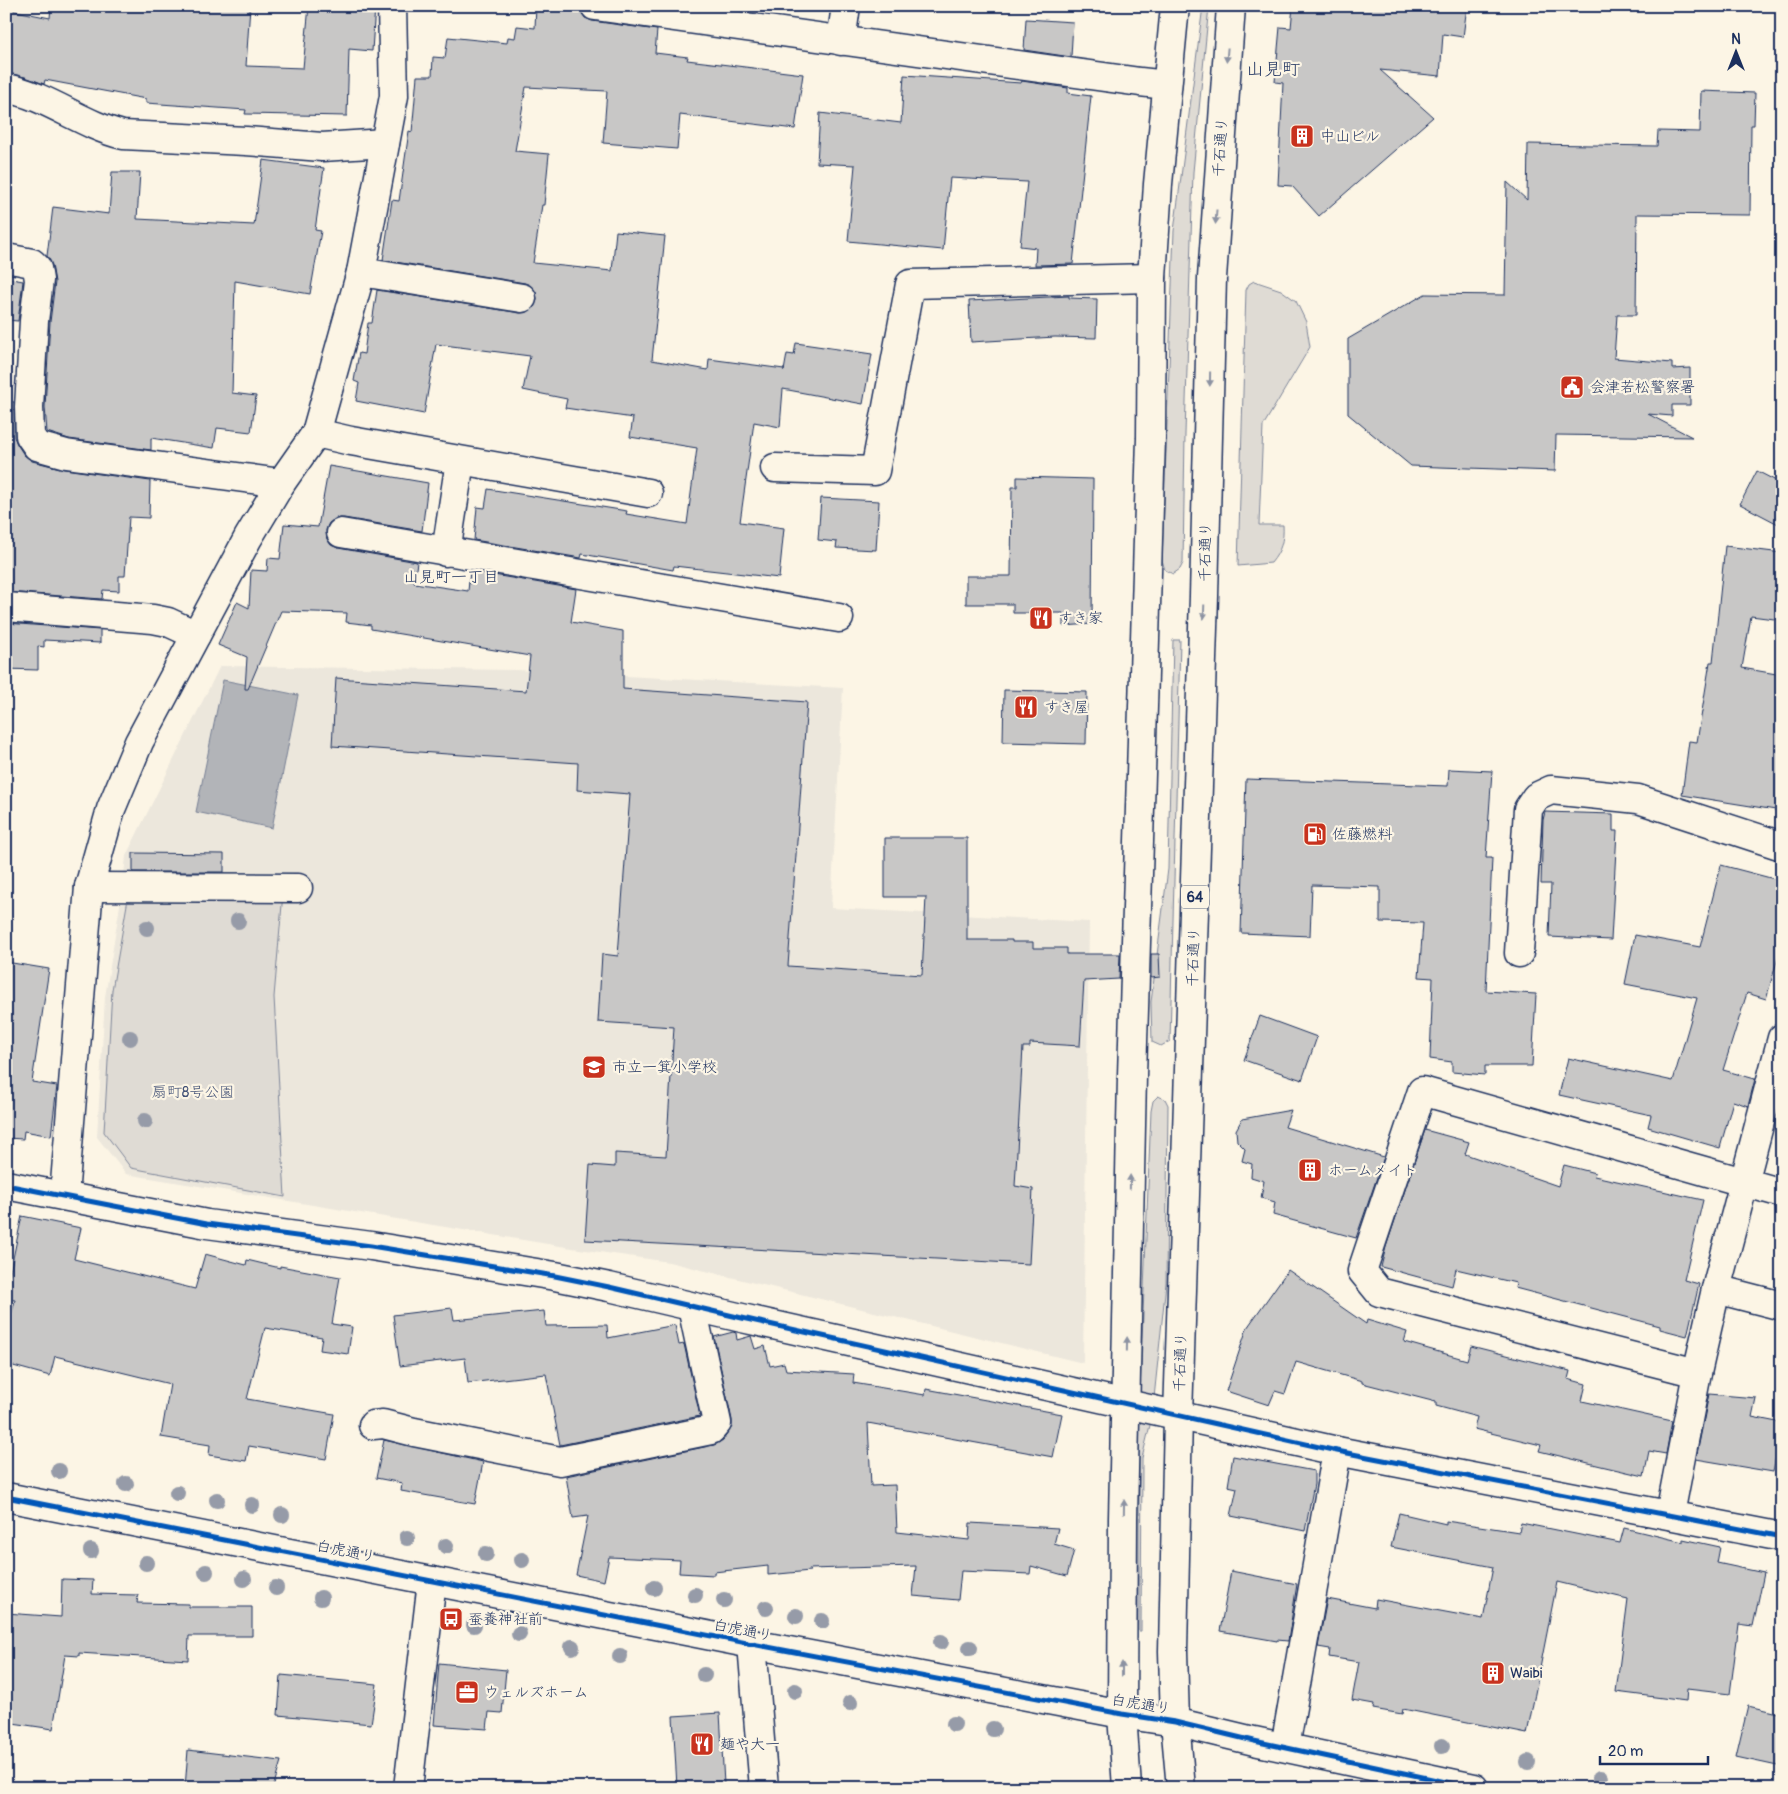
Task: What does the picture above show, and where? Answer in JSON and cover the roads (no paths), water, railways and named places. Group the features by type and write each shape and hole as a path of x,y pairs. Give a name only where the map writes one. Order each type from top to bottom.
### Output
{"street":[{"path":"64,1196 89,887 111,809 139,742 248,538 281,483 316,433 361,272 394,96 392,6"},
{"path":"595,6 1167,85"},
{"path":"841,41 846,6"},
{"path":"1127,1788 1122,1714 1123,1538 1132,1076 1151,438 1152,278 1175,6"},
{"name":"千石通り","path":"1181,1788 1174,1722 1173,1651 1178,1416 1204,596 1212,278 1231,6"},
{"path":"6,88 33,96 106,131 123,135 322,147 385,143"},
{"path":"6,258 32,264 38,272 39,280 34,321 29,407 30,436 38,446 66,454 281,483"},
{"path":"361,272 522,298"},
{"path":"775,468 875,471 910,284 1152,278"},
{"path":"316,433 460,461 648,493"},
{"path":"446,552 460,461"},
{"path":"341,533 838,618"},
{"path":"6,607 153,618 168,622 196,635"},
{"path":"1519,953 1528,808 1536,797 1551,790 1638,799 1782,846"},
{"path":"89,887 298,888"},
{"path":"1670,1514 1696,1373 1742,1183 1782,1038"},
{"path":"1696,1373 1379,1292 1362,1271 1422,1092 1782,1193"},
{"path":"6,1185 207,1224 371,1246 555,1276 1337,1451 1782,1537"},
{"path":"1716,1289 1782,1306"},
{"path":"372,1425 384,1424 414,1432 560,1461 711,1430 717,1423 692,1306"},
{"path":"1285,1747 1337,1451"},
{"name":"白虎通り","path":"6,1497 752,1644 1122,1714 1174,1722 1474,1788"},
{"path":"408,1788 432,1580"},
{"path":"752,1644 764,1788"}],"place":[{"name":"中山ビル","path":"1302,136"},
{"name":"会津若松警察署","path":"1572,387"},
{"name":"すき家","path":"1041,618"},
{"name":"すき屋","path":"1026,707"},
{"name":"佐藤燃料","path":"1315,834"},
{"name":"市立一箕小学校","path":"594,1067"},
{"name":"ホームメイト","path":"1310,1170"},
{"name":"蚕養神社前","path":"451,1619"},
{"name":"Waibi","path":"1493,1673"},
{"name":"ウェルズホーム","path":"467,1692"},
{"name":"麺や大一","path":"702,1744"}],"district":[{"name":"山見町","path":"1273,69"},
{"name":"山見町一丁目","path":"451,576"}],"park label":[{"name":"扇町8号公園","path":"193,1092"}]}
